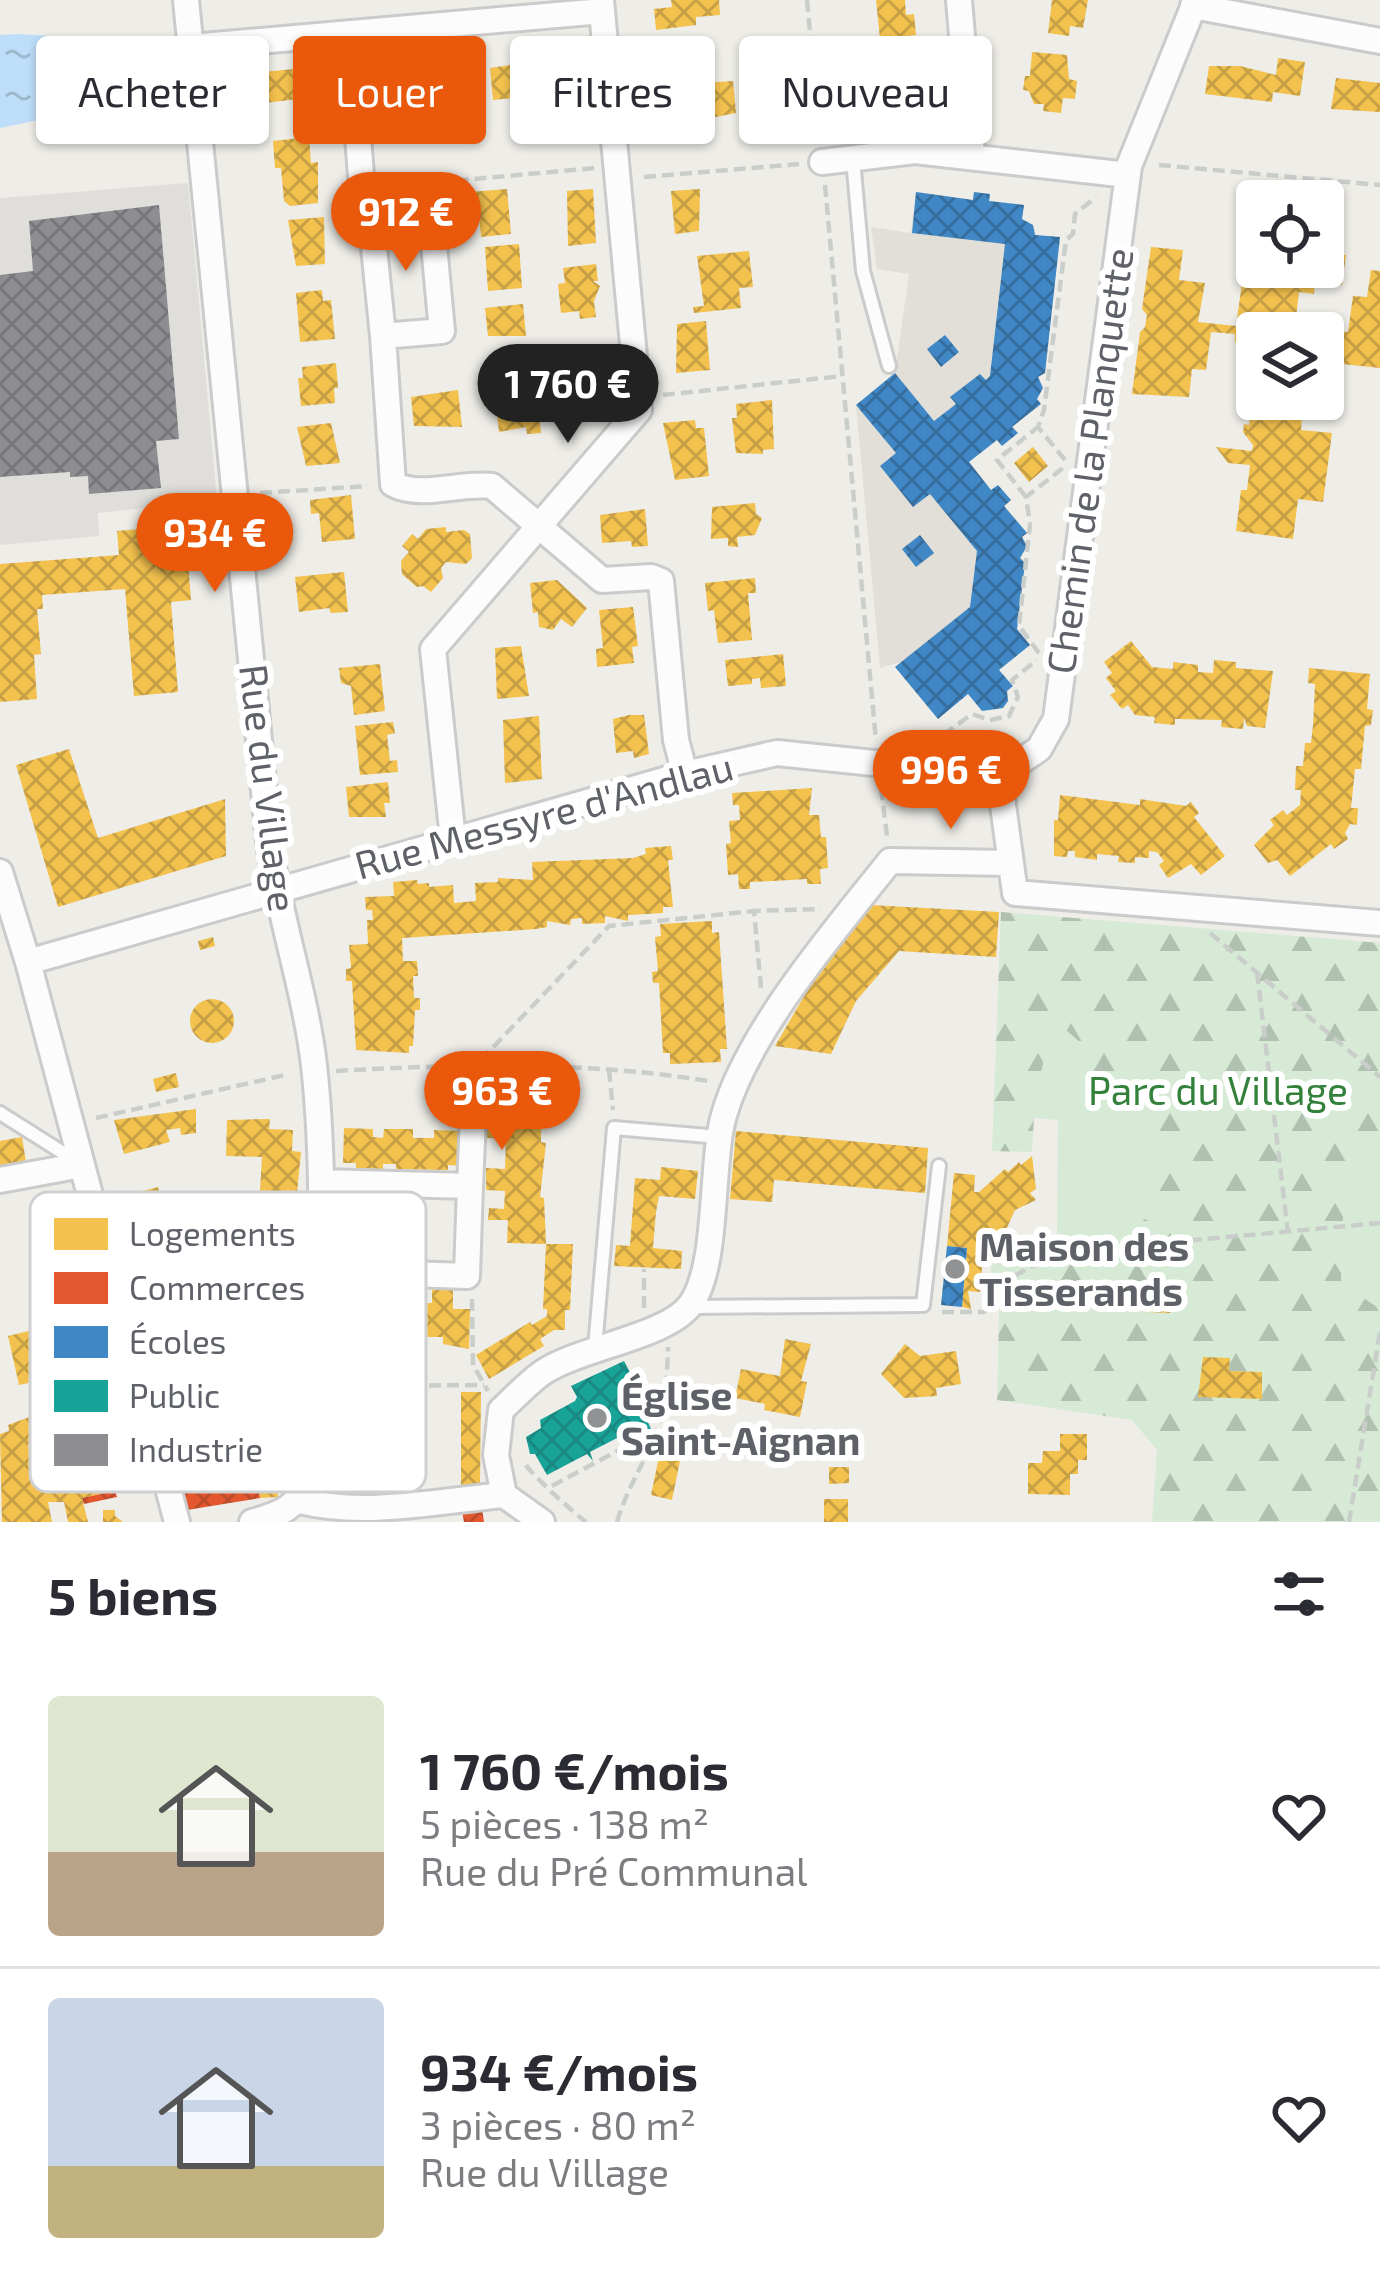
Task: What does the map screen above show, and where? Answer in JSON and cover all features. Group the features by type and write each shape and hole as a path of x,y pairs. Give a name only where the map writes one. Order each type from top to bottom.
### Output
{"street":[{"name":"Rue du Village","path":"186,0 190,36"},
{"path":"958,0 972,155"},
{"path":"1194,3 1380,41"},
{"name":"Chemin de la Planquette","path":"999,776 1039,749 1056,719 1124,168 1194,3"},
{"path":"269,40 602,5 639,410 433,649 453,840"},
{"path":"350,33 362,189 371,218 383,335 393,484 406,491 492,486 602,580 662,581 676,740 685,774"},
{"name":"Rue du Village","path":"201,144 276,891 308,1020 321,1192"},
{"path":"822,162 915,151 1124,168"},
{"path":"371,218 431,213 442,331 383,335"},
{"name":"Rue Messyre d'Andlau","path":"28,962 685,774 777,753 999,776"},
{"path":"999,776 1015,893 1380,923"},
{"path":"504,1495 496,1455 501,1409 543,1372 680,1315 704,1264 724,1114 737,1085 764,1029 890,861 1011,863"},
{"path":"0,872 89,1192"},
{"path":"426,1275 466,1276 473,1118"},
{"path":"0,1180 82,1165"},
{"path":"321,1182 470,1186"},
{"path":"169,1492 177,1522"},
{"name":"Rue du Village","path":"300,1501 304,1492"},
{"path":"252,1522 287,1512 300,1501 382,1507 504,1495 542,1522"}],"lane":[{"path":"853,158 863,272 889,366"},
{"path":"0,1113 82,1165"},
{"path":"595,1348 614,1128 721,1137"},
{"path":"680,1315 923,1305 939,1166"}],"path":[{"path":"807,0 890,861"},
{"path":"941,751 922,749 972,714 990,720 1009,716 1018,697 1012,680 1042,656 1019,626 1030,524 1027,497 997,460 1038,427 1044,410 1066,240 1073,234 1075,214 1124,168 1160,165 1380,185"},
{"path":"638,398 842,376"},
{"path":"1027,497 1068,464 1038,427"},
{"path":"254,494 393,484"},
{"path":"473,1118 476,1065 609,926 754,911 853,908"},
{"path":"1204,908 1202,927 1380,1077"},
{"path":"754,911 764,1029"},
{"path":"1257,972 1288,1233"},
{"path":"71,1125 270,1076 315,1072 476,1065 650,1071 737,1085"},
{"path":"609,1070 614,1128"},
{"path":"923,1305 944,1313 985,1312 1006,1281 1032,1266 1150,1244 1380,1223"},
{"path":"643,1332 644,1269"},
{"path":"466,1276 472,1290 473,1365 501,1409"},
{"path":"617,1522 624,1496 658,1429 680,1315"},
{"path":"1348,1522 1380,1332"},
{"path":"426,1385 484,1384"},
{"path":"550,1486 658,1429"},
{"path":"522,1450 527,1469 586,1522"}],"shaded area":[{"path":"188,183 217,500 98,513 99,536 0,545 0,198"},
{"path":"916,192 972,200 974,192 990,194 990,201 1024,205 1022,219 1033,225 1036,235 1060,237 1045,373 1039,377 1043,388 1037,399 1041,404 1013,426 1018,433 1002,446 996,440 969,462 991,490 998,485 1011,500 1005,506 1027,533 1022,538 1027,546 1021,558 1025,563 1017,629 880,668 856,405 895,373 909,274 877,269 871,227 911,233"}],"green space":[{"name":"Parc du Village","path":"1001,912 1380,943 1380,1522 1096,1283 985,1312 991,1266 1057,1236 1058,1120 995,1114"},
{"name":"Parc du Village","path":"1001,912 1380,943 1380,1143 1344,1183 1341,1283 1380,1309 1380,1522 1152,1522 1157,1450 1132,1420 997,1400 1000,1275 1157,1215 1162,1140 1072,1078 1087,1048 1053,1019 1035,1100 1032,1152 992,1151"}],"water":[{"path":"0,35 52,36 36,36 36,121 0,128"}],"building: Logements":[{"path":"671,0 719,0 720,15 696,17 696,25 656,30 654,9 672,7"},
{"path":"876,0 905,0 906,15 914,14 916,35 880,36"},
{"path":"1052,0 1088,0 1083,28 1070,26 1069,36 1048,33"},
{"path":"1032,52 1067,55 1069,79 1077,81 1075,99 1063,98 1061,113 1043,111 1044,104 1034,104 1029,91 1023,90"},
{"path":"1278,58 1305,62 1300,96 1273,92 1272,102 1205,94 1209,66 1240,66 1276,75"},
{"path":"510,65 510,98 493,100 490,68"},
{"path":"293,69 293,100 269,102 269,71"},
{"path":"1336,78 1380,83 1380,112 1331,109"},
{"path":"733,81 736,113 715,117 715,82"},
{"path":"293,139 293,144 310,144 311,163 318,162 318,203 290,206 284,201 273,141"},
{"path":"507,189 511,234 481,237 470,192"},
{"path":"593,189 596,243 568,246 567,191"},
{"path":"700,189 699,231 675,234 671,191"},
{"path":"324,217 325,264 296,266 288,220"},
{"path":"519,244 522,288 488,291 485,247"},
{"path":"1151,247 1183,250 1179,280 1205,283 1198,322 1236,326 1236,342 1235,334 1211,332 1206,370 1192,369 1189,397 1132,394 1140,332 1147,315 1142,309"},
{"path":"749,251 753,287 739,288 741,308 694,313 693,307 704,306 697,256"},
{"path":"596,264 598,281 593,281 600,286 594,301 596,317 580,319 579,311 561,313 558,284 565,283 563,268"},
{"path":"1371,270 1380,271 1380,368 1344,364 1344,332 1348,332 1353,296 1367,297"},
{"path":"1241,288 1314,288 1314,294 1299,292 1297,312 1238,312"},
{"path":"322,290 323,301 331,300 335,339 300,342 296,293"},
{"path":"523,304 526,336 488,336 485,308"},
{"path":"706,321 710,370 676,373 677,324"},
{"path":"599,355 603,397 562,402 558,360"},
{"path":"336,363 335,403 301,406 298,378 303,378 302,367"},
{"path":"458,390 462,427 414,426 411,397"},
{"path":"525,392 526,403 538,402 541,433 527,434 526,427 499,432 495,395"},
{"path":"772,400 774,449 763,450 763,454 736,453 732,418 737,418 736,404"},
{"path":"695,420 696,428 704,428 709,476 675,480 663,423"},
{"path":"1250,420 1302,420 1301,430 1332,433 1323,502 1298,499 1293,539 1236,531 1241,490 1247,490 1250,465 1228,463 1216,447 1252,451 1243,432 1244,424 1249,425"},
{"path":"331,423 340,463 306,466 297,427"},
{"path":"1033,447 1048,466 1029,482 1014,463"},
{"path":"351,495 355,539 322,542 319,513 311,514 310,500"},
{"path":"755,503 756,514 762,518 755,535 737,537 738,547 728,546 728,538 711,539 712,507"},
{"path":"645,509 648,546 632,547 631,541 602,543 600,515"},
{"path":"164,527 165,540 186,539 191,600 171,602 178,692 134,696 125,589 42,595 43,609 37,609 41,654 34,655 37,699 0,702 0,564 119,555 117,531"},
{"path":"446,527 446,532 470,534 472,558 466,564 446,562 441,568 443,578 431,592 402,574 401,561 409,552 402,546 412,534 418,539 426,529"},
{"path":"344,572 348,612 331,613 329,608 299,612 295,577"},
{"path":"755,578 756,593 748,593 752,640 718,643 705,583"},
{"path":"557,580 587,608 572,627 561,619 553,630 539,627 530,583"},
{"path":"633,607 638,646 632,647 634,663 597,667 596,649 603,648 599,610"},
{"path":"1131,641 1152,667 1173,669 1173,662 1198,665 1198,672 1213,673 1214,660 1236,662 1236,668 1273,671 1265,728 1247,726 1244,718 1243,729 1221,727 1222,720 1154,723 1155,717 1135,715 1128,705 1122,709 1110,695 1116,691 1106,678 1112,673 1104,662"},
{"path":"521,646 529,696 497,699 495,648"},
{"path":"783,654 786,686 761,688 760,678 752,679 752,684 728,686 725,660"},
{"path":"380,664 385,711 354,715 351,686 341,683 339,668"},
{"path":"1309,668 1370,674 1367,709 1373,710 1371,725 1365,726 1361,769 1355,769 1351,808 1358,808 1357,825 1350,824 1345,833 1348,839 1334,849 1331,844 1290,876 1277,860 1268,863 1254,845 1274,825 1270,820 1300,805 1296,766 1303,766 1313,725 1315,684 1308,683"},
{"path":"644,715 649,754 634,758 633,751 616,753 613,719"},
{"path":"539,716 542,779 505,783 503,720"},
{"path":"393,722 395,733 387,735 390,761 397,760 398,772 360,775 355,726"},
{"path":"69,749 98,838 225,799 226,856 58,907 16,765"},
{"path":"388,782 386,817 349,817 346,787"},
{"path":"812,788 809,815 819,815 821,837 826,837 828,868 820,869 821,884 807,884 807,879 750,882 750,889 739,889 738,874 728,875 729,821 740,820 732,793"},
{"path":"1060,795 1140,805 1140,799 1186,806 1191,802 1199,813 1194,817 1225,856 1201,875 1191,864 1168,878 1157,852 1149,851 1149,858 1135,857 1135,863 1118,862 1119,856 1075,857 1075,851 1068,851 1067,857 1054,856"},
{"path":"671,846 673,907 663,907 663,913 628,915 628,921 605,916 605,923 582,924 582,918 571,919 570,925 547,921 547,927 536,929 402,938 403,961 417,961 414,998 420,998 420,1010 415,1010 413,1046 409,1053 356,1050 352,981 346,981 346,969 351,968 349,945 368,944 367,920 373,920 365,897 394,896 393,882 417,880 429,887 453,885 454,903 476,901 475,883 498,882 498,878 533,880 532,862 633,858 646,854 645,848"},
{"path":"871,905 999,912 996,957 899,951 856,1001 831,1054 775,1046 813,981"},
{"path":"712,921 712,933 719,932 727,1049 720,1049 721,1062 670,1064 670,1053 663,1053 659,983 653,983 652,972 658,971 655,937 661,936 660,924"},
{"path":"213,937 215,946 200,950 198,941"},
{"path":"212,999 228,1005 234,1021 228,1037 212,1043 196,1037 190,1021 196,1005"},
{"path":"176,1073 179,1087 156,1092 153,1079"},
{"path":"511,1098 550,1100 546,1128 541,1128 541,1142 546,1143 540,1197 544,1198 546,1244 507,1243 508,1220 488,1220 489,1208 504,1209 505,1191 486,1190 486,1168 505,1169 506,1138 487,1138 487,1126 491,1127 492,1115 510,1116"},
{"path":"196,1109 196,1133 166,1130 170,1142 124,1154 114,1120"},
{"path":"270,1119 269,1129 293,1130 292,1151 301,1152 297,1192 260,1191 262,1157 226,1156 227,1120"},
{"path":"344,1128 373,1129 373,1137 383,1138 384,1129 413,1129 413,1138 434,1138 434,1130 463,1131 462,1166 448,1165 448,1170 396,1169 396,1164 383,1164 383,1169 356,1168 356,1163 343,1163"},
{"path":"736,1131 928,1148 925,1193 774,1180 772,1202 730,1199"},
{"path":"22,1137 26,1162 0,1166 0,1141"},
{"path":"1032,1156 1036,1189 1030,1193 1036,1200 1015,1210 1000,1243 984,1244 980,1292 968,1291 971,1309 962,1307 967,1248 947,1246 954,1173 975,1175 974,1192 979,1192 1005,1169 1008,1172"},
{"path":"661,1167 698,1171 695,1199 659,1196 656,1212 653,1248 682,1251 681,1269 614,1266 616,1245 630,1246 635,1178 660,1180"},
{"path":"546,1244 573,1244 565,1330 554,1330 540,1339 544,1346 489,1379 476,1355 547,1316 543,1309"},
{"path":"432,1283 453,1289 453,1309 470,1309 469,1349 443,1344 443,1337 426,1337 426,1303 432,1303"},
{"path":"1145,1292 1171,1293 1170,1313 1145,1312"},
{"path":"30,1331 30,1383 19,1385 8,1336"},
{"path":"785,1339 811,1344 801,1381 807,1382 800,1417 735,1398 741,1369 780,1376"},
{"path":"905,1344 920,1356 956,1351 961,1384 936,1388 937,1396 904,1398 881,1374"},
{"path":"1203,1357 1230,1358 1229,1371 1262,1372 1262,1399 1198,1397"},
{"path":"461,1392 481,1392 480,1485 461,1486"},
{"path":"672,1392 687,1395 683,1411 669,1408"},
{"path":"30,1417 30,1492 110,1492 82,1498 88,1522 68,1522 64,1502 48,1502 52,1522 2,1522 0,1434 9,1431 8,1425"},
{"path":"1060,1434 1087,1434 1087,1460 1078,1460 1078,1474 1070,1474 1070,1495 1028,1494 1028,1463 1042,1463 1043,1451 1060,1451"},
{"path":"662,1442 683,1446 672,1500 651,1495"},
{"path":"829,1467 849,1467 849,1483 829,1484"},
{"path":"259,1492 278,1492 278,1497 260,1498"},
{"path":"824,1499 848,1499 848,1522 824,1522"},
{"path":"103,1510 115,1510 123,1522 103,1522"}],"building: Commerces":[{"path":"110,1492 117,1497 84,1504 82,1498"},
{"path":"182,1492 259,1492 260,1498 187,1510"},
{"path":"461,1506 482,1509 484,1522 464,1522"}],"building: Écoles":[{"path":"916,192 973,200 974,192 990,194 989,201 1024,205 1022,219 1033,225 1035,235 1060,237 1045,373 1038,377 1043,388 1037,399 1041,404 1012,427 1018,433 1002,446 997,440 969,462 991,490 998,485 1011,500 1004,506 1027,533 1022,537 1027,546 1020,558 1025,563 1017,629 1030,645 999,670 1013,686 1003,708 982,711 968,694 938,719 895,667 970,607 977,551 930,494 913,507 880,466 896,453 856,405 895,373 934,421 956,404 950,397 980,374 986,380 990,376 1005,244 912,233"},
{"path":"945,335 959,352 941,367 927,349"},
{"path":"920,535 934,553 916,567 902,549"},
{"name":"Maison des Tisserands","path":"947,1246 967,1248 962,1307 941,1305"}],"building: Public":[{"name":"Église Saint-Aignan","path":"624,1361 638,1388 635,1394 650,1392 659,1404 647,1420 652,1431 644,1424 590,1452 593,1461 587,1454 547,1475 535,1454 530,1454 526,1437 541,1428 540,1420 575,1401 571,1386"}],"building: Industrie":[{"path":"159,205 179,439 156,441 161,488 89,494 88,476 70,477 70,472 0,477 0,275 33,271 29,221"}],"place":[{"name":"Maison des Tisserands","path":"955,1269"},
{"name":"Église Saint-Aignan","path":"597,1418"}]}
